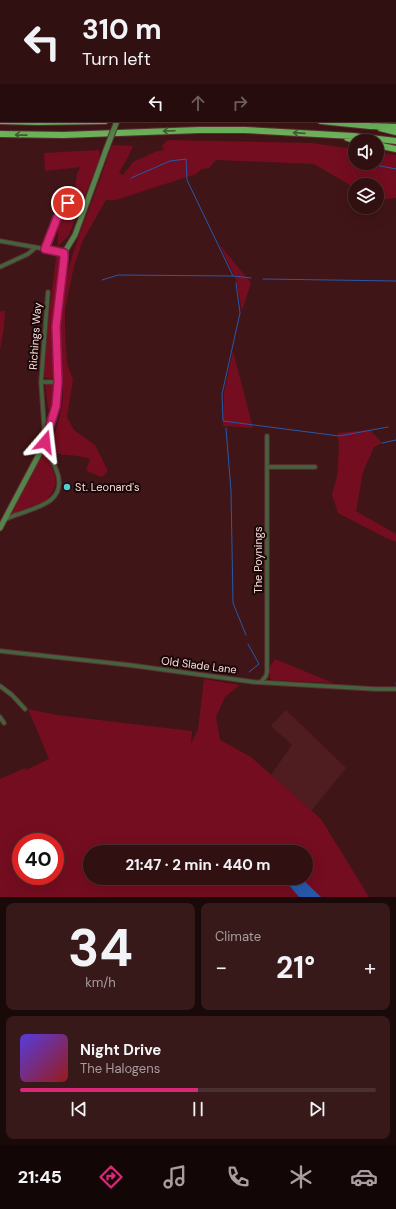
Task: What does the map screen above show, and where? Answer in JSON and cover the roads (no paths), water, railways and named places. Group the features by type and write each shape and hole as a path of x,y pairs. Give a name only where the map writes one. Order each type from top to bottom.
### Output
{"highway":[{"path":"331,122 370,126 396,126"},
{"path":"370,126 396,132"},
{"path":"0,134 63,135 265,130 337,136 371,137 396,141"},
{"path":"337,136 348,139"},
{"path":"384,146 396,149"}],"street":[{"path":"2,242 64,253 75,235 117,122"},
{"path":"45,249 57,218 68,203"},
{"path":"0,267 28,254 35,248"},
{"name":"Richings Way","path":"0,528 45,443 56,406 58,382 56,326 64,253"},
{"name":"Richings Way","path":"45,443 41,382 48,292"},
{"name":"Richings Way","path":"41,382 58,382"},
{"name":"The Poynings","path":"261,682 266,676 267,672 267,436"},
{"path":"4,520 41,507 54,498 59,489 58,477 45,443"},
{"path":"267,467 315,467"},
{"name":"Old Slade Lane","path":"0,651 261,682 396,689"},
{"path":"0,686 12,695 25,709"},
{"path":"0,717 4,723"}],"water":[{"path":"289,885 308,885 321,897 299,897"}],"waterway":[{"path":"131,178 170,161 186,159 187,180 233,276"},
{"path":"384,167 396,169"},
{"path":"102,280 118,275 233,276 251,278"},
{"path":"263,279 396,281"},
{"path":"236,283 240,313 222,394 223,421 339,436 388,427"},
{"path":"226,428 231,491 233,603 246,635"},
{"path":"382,443 396,440"},
{"path":"248,644 259,664 249,672"}],"place":[{"name":"St. Leonard's","path":"67,487"}]}
